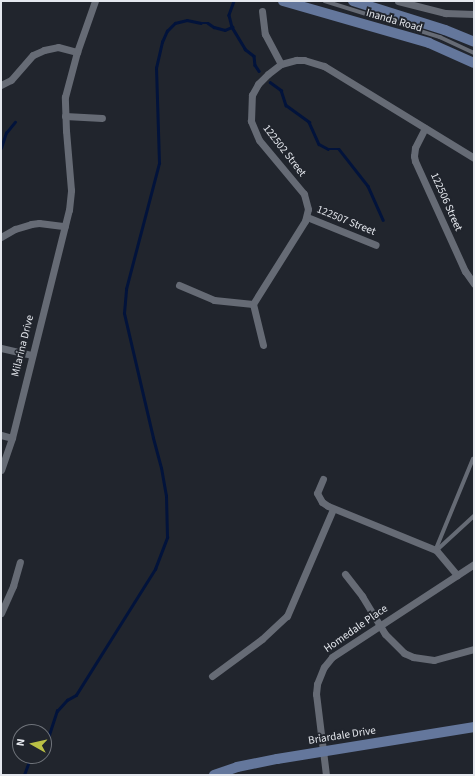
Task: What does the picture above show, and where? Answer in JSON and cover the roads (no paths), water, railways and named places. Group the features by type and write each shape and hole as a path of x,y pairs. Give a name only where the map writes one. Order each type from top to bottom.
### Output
{"street":[{"name":"Milarina Drive","path":"1,470 12,438 66,226 71,190 65,116 67,84 76,52 95,1"},
{"name":"Inanda Road","path":"283,1 429,43 474,63"},
{"name":"Inanda Road","path":"353,1 445,30 474,42"},
{"path":"398,1 445,13 474,14"},
{"path":"262,11 265,34 281,64"},
{"path":"1,85 11,80 33,55 44,50 58,48 76,52"},
{"name":"122502 Street","path":"307,216 304,194 259,140 251,121 251,103 254,90 268,74 281,64 304,60 324,66 474,158"},
{"path":"65,116 102,118"},
{"name":"122506 Street","path":"424,128 415,148 414,158 465,271 474,284"},
{"path":"263,345 253,304 307,216"},
{"name":"122507 Street","path":"307,216 376,245"},
{"path":"1,237 15,229 31,224 40,223 66,226"},
{"path":"179,285 214,300 253,304"},
{"path":"1,348 32,355"},
{"path":"1,435 12,438"},
{"path":"323,479 317,493 322,502 333,509 436,550 457,575"},
{"path":"212,676 262,639 287,616 333,509"},
{"path":"1,613 20,562"},
{"name":"Homedale Place","path":"326,775 316,694 320,674 332,657 474,564"},
{"path":"345,574 397,647 413,657 428,660 441,659 474,649"},
{"name":"Briardale Drive","path":"214,775 236,767 474,727"}],"lane":[{"path":"325,1 425,32 474,53"},
{"path":"436,550 473,459"},
{"path":"436,550 474,516"}],"waterway":[{"path":"234,1 229,15 232,27 245,49 254,56 255,65 259,71"},
{"path":"52,726 57,711 67,700 76,695 155,569 167,537 166,496 161,468 124,313 126,289 159,163 156,68 162,42 167,31 175,23 187,20 208,23 214,27 225,30 232,27"},
{"path":"270,82 281,90 286,105 309,122 319,144 328,149 339,149 368,186 383,220"},
{"path":"1,148 6,133 15,122"},
{"path":"24,775 28,764"}]}
